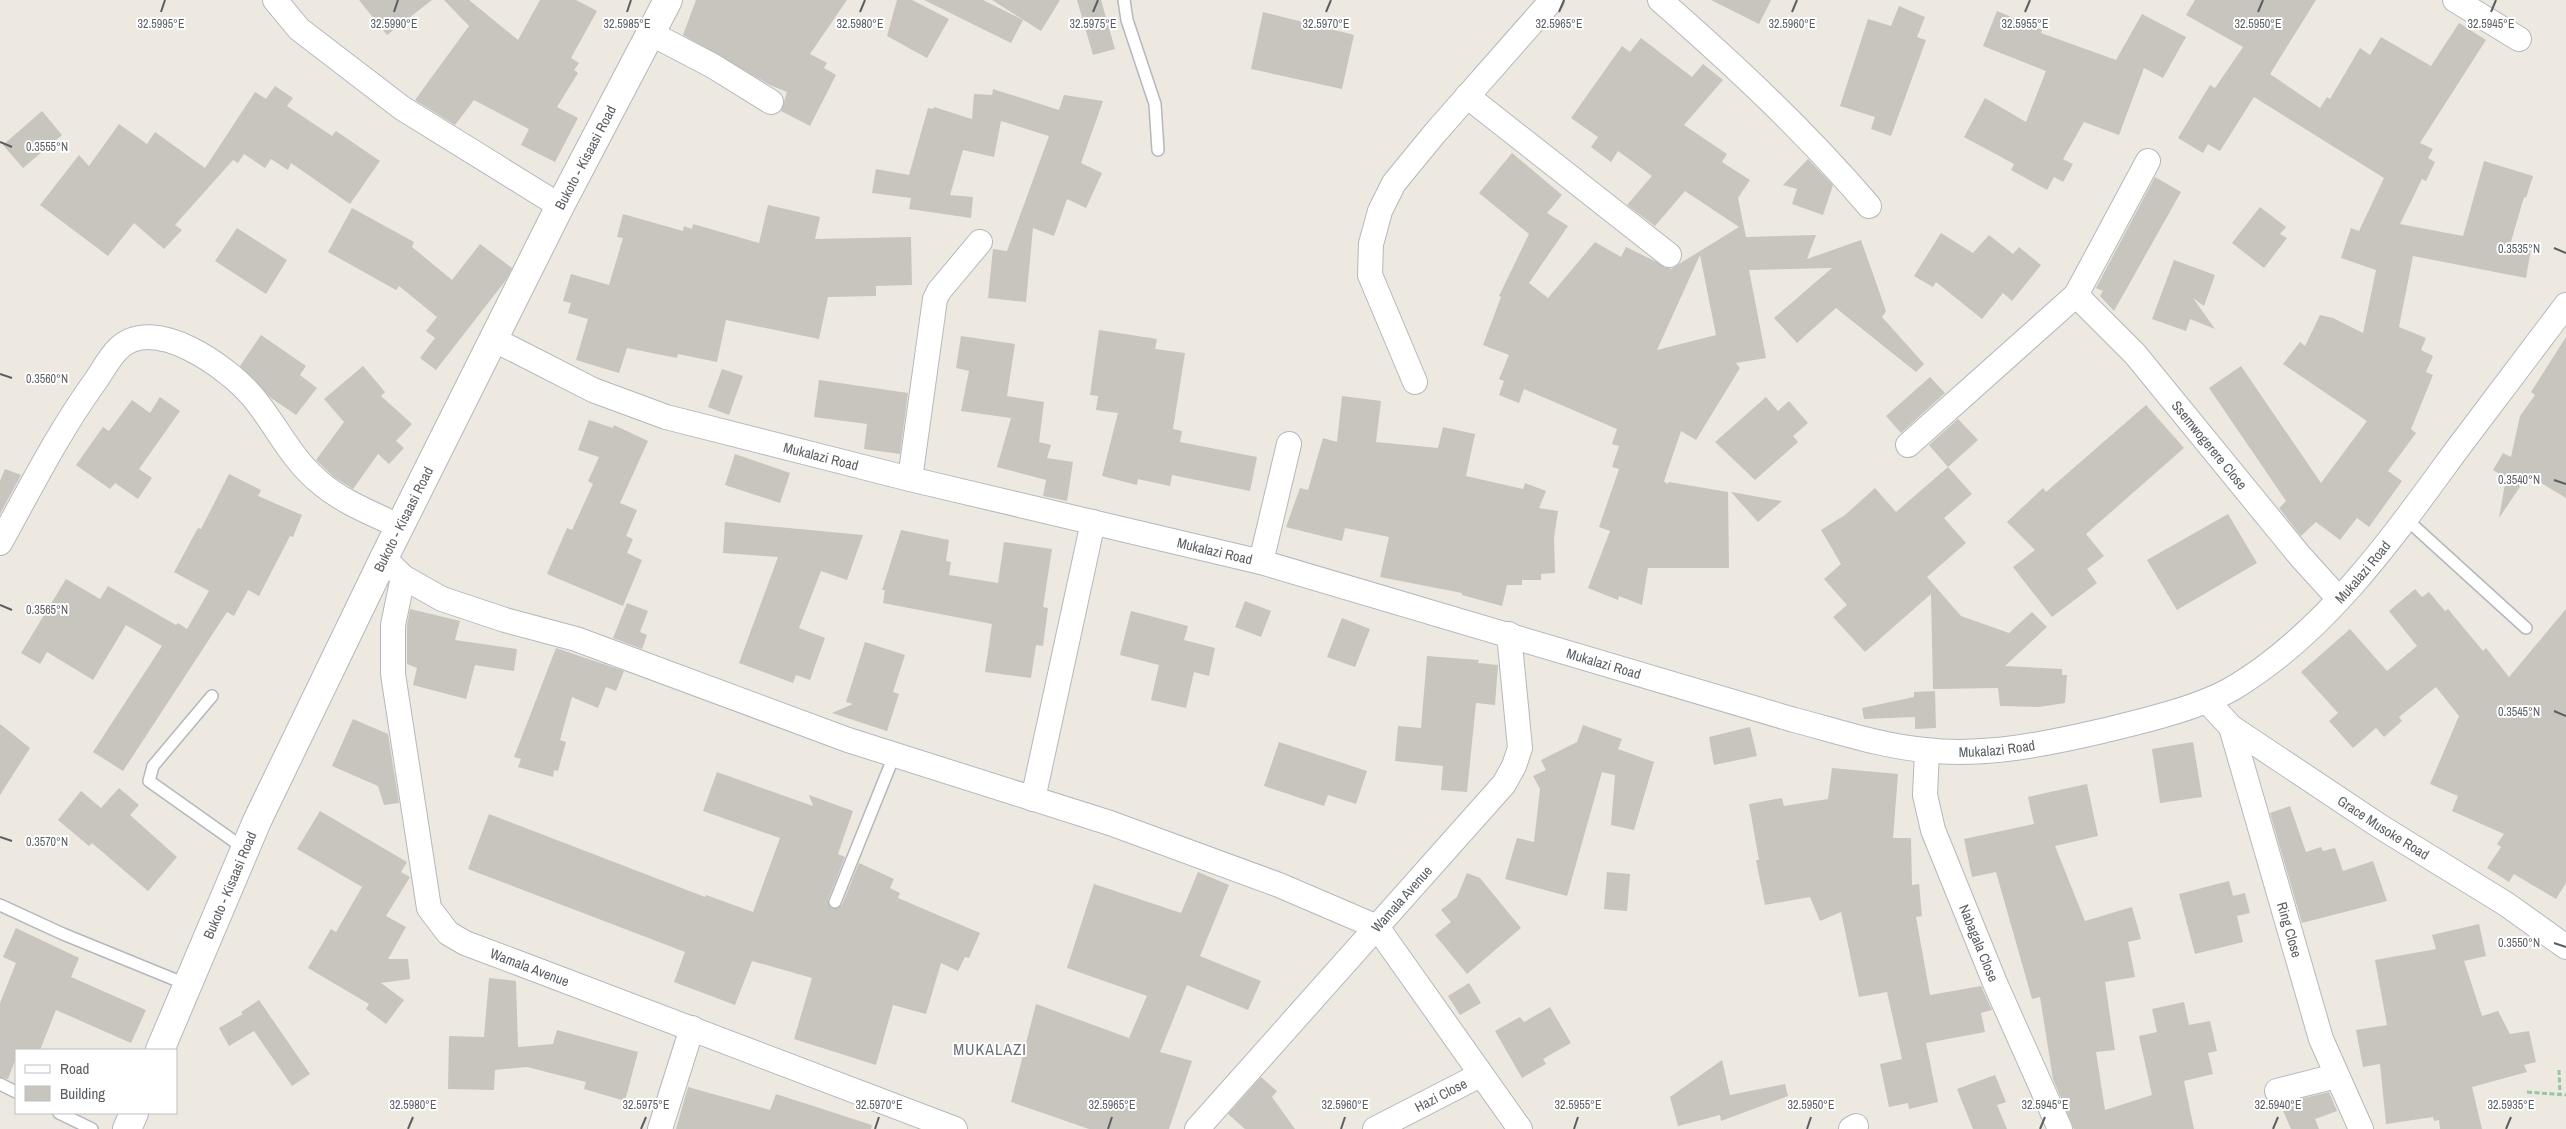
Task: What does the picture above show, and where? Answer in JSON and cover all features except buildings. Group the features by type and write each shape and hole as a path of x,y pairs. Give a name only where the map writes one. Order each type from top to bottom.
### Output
{"main road":[{"name":"Bukoto - Kisaasi Road","path":"160,1049 245,849 399,526 560,206 668,0"},
{"path":"127,1129 134,1114"}],"street":[{"path":"275,0 299,29 402,108 560,206"},
{"path":"1415,382 1370,275 1371,244 1380,212 1394,183 1467,96 1552,0"},
{"path":"1660,0 1747,77 1837,168 1869,206"},
{"path":"2455,0 2519,39"},
{"path":"650,33 713,66 771,102"},
{"path":"1467,96 1670,255"},
{"path":"1908,445 2076,295 2148,162"},
{"path":"910,479 935,299 939,291 980,242"},
{"name":"Ssemwogerere Close","path":"2076,295 2136,354 2300,556 2339,599"},
{"name":"Mukalazi Road","path":"493,339 593,390 666,417 910,479 1261,562 1794,720 1879,743 1926,751 1998,750 2066,739 2207,701 2234,688 2259,671 2339,599 2405,518 2566,305"},
{"path":"0,543 52,449 82,400 118,348 130,340 147,337 178,343 230,376 250,394 315,479 330,491 399,526"},
{"path":"1261,562 1289,444"},
{"path":"1033,799 1093,522"},
{"path":"384,558 403,577 442,599 505,620 576,639 894,756 1110,823 1212,860 1378,927 1480,1075 1520,1129"},
{"name":"Wamala Avenue","path":"403,577 392,625 393,674 429,908 448,933 465,942 955,1129"},
{"name":"Wamala Avenue","path":"1197,1129 1504,784 1514,766 1520,748 1520,732 1509,634"},
{"name":"Grace Musoke Road","path":"2207,701 2231,727 2381,827 2513,909 2566,947"},
{"name":"Ring Close","path":"2231,727 2318,1030 2336,1076 2361,1129"},
{"name":"Nabagala Close","path":"1926,751 1925,795 1932,830 1980,948 2060,1129"},
{"path":"660,1129 692,1028"},
{"name":"Hazi Close","path":"1375,1129 1480,1075"},
{"path":"2278,1091 2336,1076"}],"lane":[{"path":"1124,0 1127,20 1155,104 1158,150"},
{"path":"2405,518 2526,628"},
{"path":"212,696 153,766 149,781 245,849"},
{"path":"835,902 894,756"},
{"path":"0,905 63,934 188,985"},
{"path":"0,1084 15,1092"},
{"path":"61,1114 92,1129"}],"path":[{"path":"2559,1070 2560,1095"},
{"path":"2527,1092 2566,1095"}],"district":[{"name":"MUKALAZI","path":"990,1049"}]}
